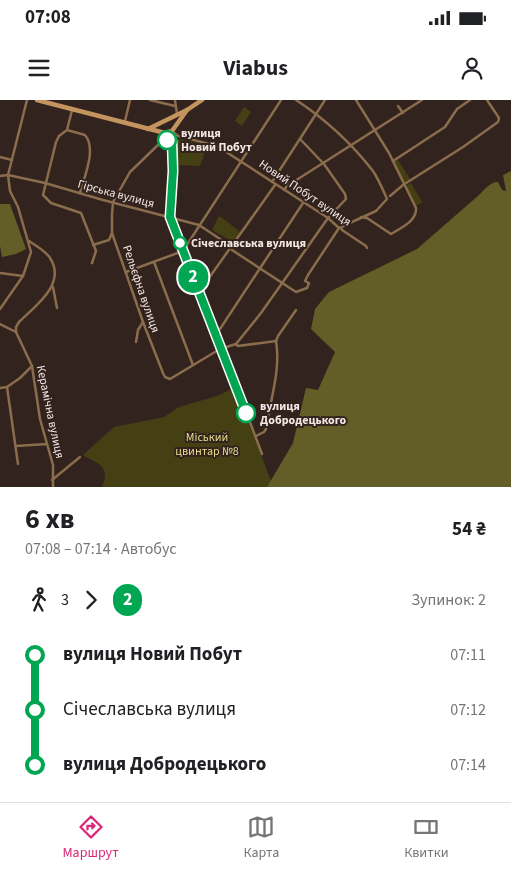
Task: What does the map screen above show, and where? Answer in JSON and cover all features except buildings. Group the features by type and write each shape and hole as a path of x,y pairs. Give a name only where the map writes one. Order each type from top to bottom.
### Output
{"main road":[{"name":"Новий Побут вулиця","path":"37,100 147,129 171,132"},
{"path":"147,129 163,123 202,100"},
{"path":"171,132 187,110"},
{"path":"174,116 178,122"},
{"path":"163,123 163,132"}],"street":[{"path":"0,309 23,276 31,252 18,207 10,190 8,175 27,100"},
{"path":"124,123 130,100"},
{"path":"150,100 175,106"},
{"path":"174,116 175,100"},
{"path":"126,272 183,251 281,100"},
{"path":"296,100 318,114 374,172 387,199 379,209 340,227"},
{"path":"272,182 326,100"},
{"path":"356,100 393,161 403,185 416,208 417,214 413,219 391,234 368,218 361,217"},
{"path":"284,190 287,186 422,100"},
{"path":"393,161 444,127 457,109 470,100"},
{"path":"390,196 403,185 464,147 499,121 499,118 486,100"},
{"path":"398,106 402,113"},
{"path":"72,110 67,130 56,142 43,194 51,203 81,214 96,251 92,263"},
{"path":"67,130 85,135 90,143 88,162 80,193"},
{"path":"113,202 130,172 159,144 163,132"},
{"path":"171,132 173,171 170,217 262,454"},
{"name":"Новий Побут вулиця","path":"171,132 178,136 217,146 328,218 367,248"},
{"path":"161,139 172,141"},
{"path":"154,262 193,365 220,349 236,344 283,283 328,218 343,203 346,196 324,164 300,139"},
{"path":"0,157 12,160"},
{"name":"Гірська вулиця","path":"0,176 8,175 45,183 199,225 232,247 232,250 296,292 307,288 309,283 305,281 308,275 340,227"},
{"path":"199,292 275,185"},
{"name":"Рельєфна вулиця","path":"113,202 112,233 163,373 167,379 175,378 193,365"},
{"path":"214,333 220,329 303,203"},
{"path":"93,245 109,240 112,233"},
{"path":"28,241 50,258 54,267 55,277 53,286 57,308"},
{"path":"0,273 23,276"},
{"path":"0,324 16,332 19,322 53,286"},
{"path":"256,436 266,429 275,375 278,348 276,342 296,310"},
{"path":"136,342 138,330 143,322"},
{"name":"Керамічна вулиця","path":"16,332 32,366 38,405 53,465 52,487"},
{"path":"236,344 238,346 276,342"},
{"path":"0,388 7,387 32,366"},
{"path":"7,387 18,464"},
{"path":"16,446 47,444"},
{"path":"52,480 80,457"}],"green space":[{"path":"244,107 251,112 242,126 235,121"},
{"path":"178,139 207,146 200,166 175,165"},
{"path":"398,160 410,179 404,183 394,162"},
{"path":"411,183 422,202 416,206 406,186"},
{"path":"219,216 240,232 233,242 212,230"},
{"name":"Міський цвинтар №8","path":"232,389 243,418 248,421 271,481 267,487 102,487 105,475 102,467 84,456 84,454 114,427 164,417 179,407 217,396"}],"shaded area":[{"path":"511,171 511,487 267,487 293,443 306,388 318,390 335,352 311,329 315,309 329,292 417,249 490,185 498,182 502,190 506,191 503,175"},
{"path":"0,204 10,204 26,249 16,254 2,257 0,246"}],"bus line":[{"name":"2","path":"167,140 172,141 173,152 170,217 246,413"}],"place":[{"name":"вулиця Новий Побут","path":"167,140"},
{"name":"Січеславська вулиця","path":"180,243"},
{"name":"вулиця Добродецького","path":"246,413"}]}
